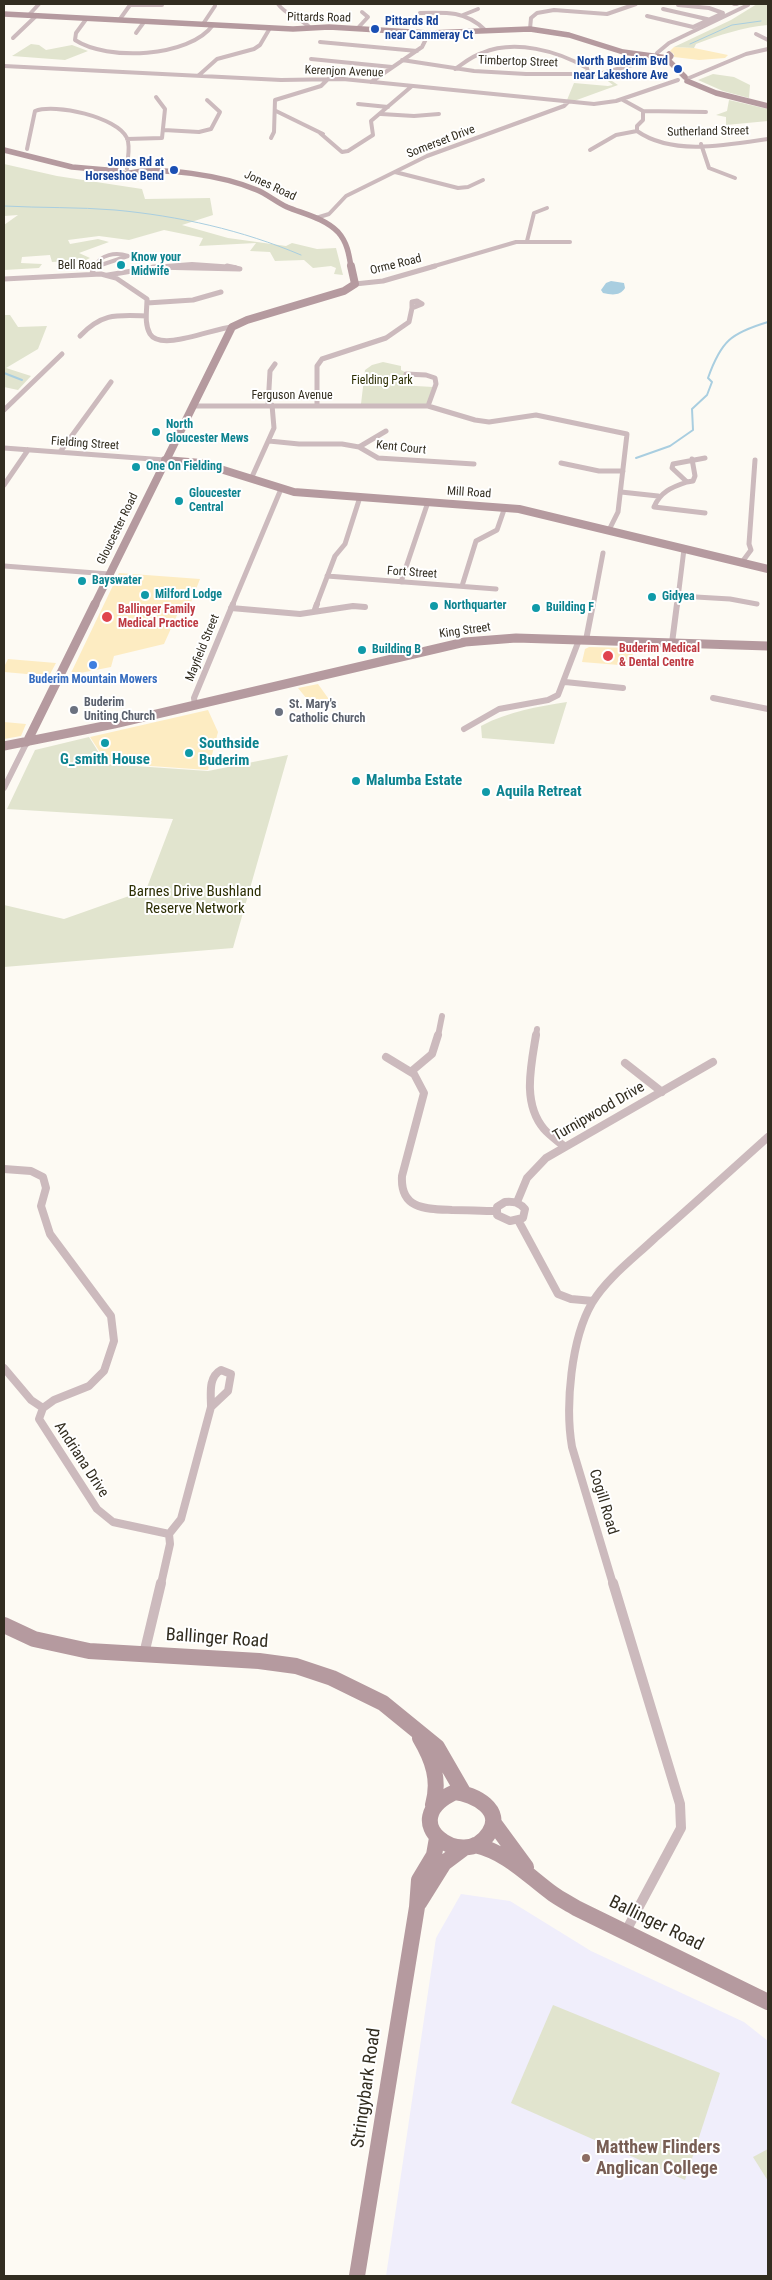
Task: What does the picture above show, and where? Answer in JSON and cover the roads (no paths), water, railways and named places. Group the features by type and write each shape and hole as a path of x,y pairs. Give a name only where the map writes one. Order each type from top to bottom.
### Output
{"street":[{"path":"28,16 39,4"},
{"path":"278,4 282,12 306,23 310,28"},
{"path":"530,29 530,18 538,12 560,10 609,14 636,4"},
{"path":"740,11 737,4 749,4"},
{"path":"661,65 656,55 665,46 740,11 749,4"},
{"path":"120,19 130,5 162,5"},
{"path":"647,16 693,27 723,12 709,8 678,5"},
{"path":"203,24 215,6"},
{"path":"463,15 478,9"},
{"path":"664,9 718,21"},
{"path":"357,29 368,17 362,12"},
{"path":"420,13 444,12 463,15 475,19 485,30"},
{"name":"Pittards Road","path":"4,14 270,28 357,29 428,34 530,29 569,35 630,54 668,56"},
{"path":"13,38 36,16"},
{"path":"87,18 76,33 75,40 90,48 113,52 149,51 184,43 204,36 213,25"},
{"path":"136,33 144,22"},
{"path":"198,76 211,63 217,60 254,49 260,45 270,28"},
{"path":"371,82 417,51 424,45 428,34"},
{"path":"756,34 768,40"},
{"path":"320,42 417,51"},
{"path":"665,46 670,65 687,78 716,93 768,106"},
{"path":"455,69 483,52 516,48 540,50 579,63 588,68 588,72"},
{"path":"670,73 677,79 706,74 739,55 768,49"},
{"path":"311,59 392,67"},
{"name":"Timbertop Street","path":"402,60 455,69 526,74 606,73 632,65"},
{"name":"Kerenjon Avenue","path":"4,66 281,80 328,79 594,104 623,100 658,84 677,79"},
{"path":"271,138 276,111 274,102 277,99 321,86 328,79"},
{"path":"276,111 320,133 342,152 348,151 373,135 371,121 412,86"},
{"path":"127,138 162,138 165,109 156,97"},
{"path":"164,130 199,132 211,129 220,112 207,100"},
{"path":"623,100 643,111 706,112"},
{"name":"Somerset Drive","path":"327,224 330,214 346,196 427,156 564,106 568,102"},
{"path":"358,104 388,107"},
{"path":"4,150 28,152 35,111 38,108 47,107 63,108 121,130 127,138 130,170"},
{"path":"590,150 616,135 637,131 637,126 643,120 643,111"},
{"path":"381,114 414,116 439,114"},
{"name":"Sutherland Street","path":"637,131 643,137 659,142 736,144 768,139"},
{"path":"701,144 709,168 735,178"},
{"name":"Jones Road","path":"28,152 72,167 119,171 125,174 130,170 186,173 232,181 258,190 285,206 327,224 346,242 355,284"},
{"path":"394,172 458,188 468,187 483,180"},
{"path":"527,241 534,213 547,208"},
{"path":"316,218 330,214"},
{"name":"Orme Road","path":"232,328 247,320 344,291 355,284 383,280 527,241 570,242"},
{"path":"92,274 95,267 98,260 106,256 125,254 128,256 95,267"},
{"path":"107,275 153,267 192,263 240,269 153,267"},
{"name":"Bell Road","path":"4,279 92,274 107,275 116,278 143,296 147,299 147,304"},
{"path":"221,292 187,301 147,304 146,316 149,334 154,339 163,342 212,329 232,328"},
{"path":"317,406 317,366 322,359 386,338 409,322 412,308"},
{"path":"80,336 93,322 106,316 146,316"},
{"name":"Gloucester Road","path":"26,742 232,328"},
{"path":"4,410 62,354"},
{"path":"250,479 274,428 270,406 270,372 275,364"},
{"path":"406,374 426,375 435,378 436,384 428,406"},
{"path":"60,452 111,382"},
{"name":"Ferguson Avenue","path":"192,406 428,406 489,422 536,415 627,434 623,471"},
{"path":"359,448 386,431"},
{"name":"Kent Court","path":"269,441 299,444 342,444 359,448 378,458 474,464"},
{"name":"Fielding Street","path":"4,448 165,460"},
{"path":"4,485 28,450"},
{"path":"687,482 672,468 673,464 705,458"},
{"name":"Mill Road","path":"165,460 201,463 281,489 360,497 505,507 768,569"},
{"path":"621,492 658,496 675,486 693,480 695,476 692,460"},
{"path":"742,562 751,550 749,544 755,460"},
{"path":"560,463 599,471 623,471 618,512 609,530"},
{"name":"Mayfield Street","path":"195,705 194,698 281,489"},
{"path":"658,496 654,507 659,509 705,513"},
{"path":"314,612 335,556 344,544 360,497"},
{"path":"401,582 428,502"},
{"path":"462,586 476,541 497,530 505,507"},
{"path":"672,643 684,549"},
{"path":"464,729 499,709 554,697 561,692 582,640 603,553"},
{"path":"4,566 109,574"},
{"name":"Fort Street","path":"327,576 496,589"},
{"path":"678,596 730,599 757,604"},
{"path":"231,608 300,614 353,606 365,607"},
{"name":"King Street","path":"4,746 195,705 465,642 516,638 768,646"},
{"path":"565,682 623,688"},
{"path":"713,698 768,709"},
{"path":"4,788 26,742"},
{"path":"413,1070 431,1058 435,1050 442,1016"},
{"path":"537,1029 530,1095 542,1127 565,1147"},
{"path":"386,1057 413,1070 419,1079 424,1093 402,1176 401,1186 403,1193 413,1205 423,1209 496,1211"},
{"name":"Turnipwood Drive","path":"593,1301 571,1299 558,1294 518,1220 523,1218 525,1209 517,1202 519,1192 528,1176 546,1158 713,1062"},
{"path":"625,1063 662,1092"},
{"name":"Cogill Road","path":"626,1931 681,1828 680,1804 572,1448 568,1425 571,1372 585,1316 593,1301 616,1274 768,1137"},
{"name":"Andriana Drive","path":"4,1169 31,1171 43,1177 46,1188 41,1206 50,1234 111,1316 114,1341 104,1371 89,1386 54,1400 43,1408 39,1419 97,1509 113,1522 169,1534"},
{"path":"496,1211 497,1207 505,1202 517,1202"},
{"path":"496,1211 497,1215 506,1221 518,1220"},
{"path":"4,1368 31,1400 43,1408"},
{"path":"144,1654 170,1544 169,1534 181,1519 211,1407"},
{"name":"Ballinger Road","path":"4,1625 34,1639 90,1651 221,1658 296,1666 332,1678 375,1698 437,1747 463,1792"},
{"name":"Ballinger Road","path":"415,1730 427,1749 434,1767 436,1796 431,1809"},
{"path":"463,1792 472,1794 488,1805 493,1822 490,1832 484,1840 470,1846 449,1845 437,1838 429,1824 431,1809 435,1803 447,1794 463,1792"},
{"name":"Ballinger Road","path":"493,1822 531,1875"},
{"name":"Stringybark Road","path":"357,2276 417,1907 419,1880 434,1854 437,1838"},
{"name":"Ballinger Road","path":"470,1846 496,1850 531,1875 553,1894 576,1908 768,2002"},
{"name":"Stringybark Road","path":"417,1907 444,1863 470,1846"}],"water":[{"path":"611,281 624,283 625,288 616,294 603,293 601,290 606,283"}],"waterway":[{"path":"690,44 732,25 761,21"},
{"path":"4,206 101,209 163,216 233,231 301,255"},
{"path":"636,458 670,446 693,430 692,409 707,395 712,382 708,378 723,347 736,335 768,322"},
{"path":"4,373 22,380"}],"place":[{"name":"Pittards Rd near Cammeray Ct","path":"375,29"},
{"name":"North Buderim Bvd near Lakeshore Ave","path":"678,69"},
{"name":"Jones Rd at Horseshoe Bend","path":"174,170"},
{"name":"Know your Midwife","path":"121,265"},
{"name":"North Gloucester Mews","path":"156,432"},
{"name":"One On Fielding","path":"136,467"},
{"name":"Gloucester Central","path":"179,501"},
{"name":"Bayswater","path":"82,581"},
{"name":"Milford Lodge","path":"145,595"},
{"name":"Gidyea","path":"652,597"},
{"name":"Northquarter","path":"434,606"},
{"name":"Building F","path":"536,608"},
{"name":"Ballinger Family Medical Practice","path":"107,617"},
{"name":"Building B","path":"362,650"},
{"name":"Buderim Medical & Dental Centre","path":"608,656"},
{"name":"Buderim Mountain Mowers","path":"93,665"},
{"name":"Buderim Uniting Church","path":"74,710"},
{"name":"St. Mary's Catholic Church","path":"279,712"},
{"name":"G_smith House","path":"105,743"},
{"name":"Southside Buderim","path":"189,753"},
{"name":"Malumba Estate","path":"356,781"},
{"name":"Aquila Retreat","path":"486,792"},
{"name":"Matthew Flinders Anglican College","path":"586,2158"}],"park label":[{"name":"Fielding Park","path":"382,381"},
{"name":"Barnes Drive Bushland Reserve Network","path":"195,900"}]}
